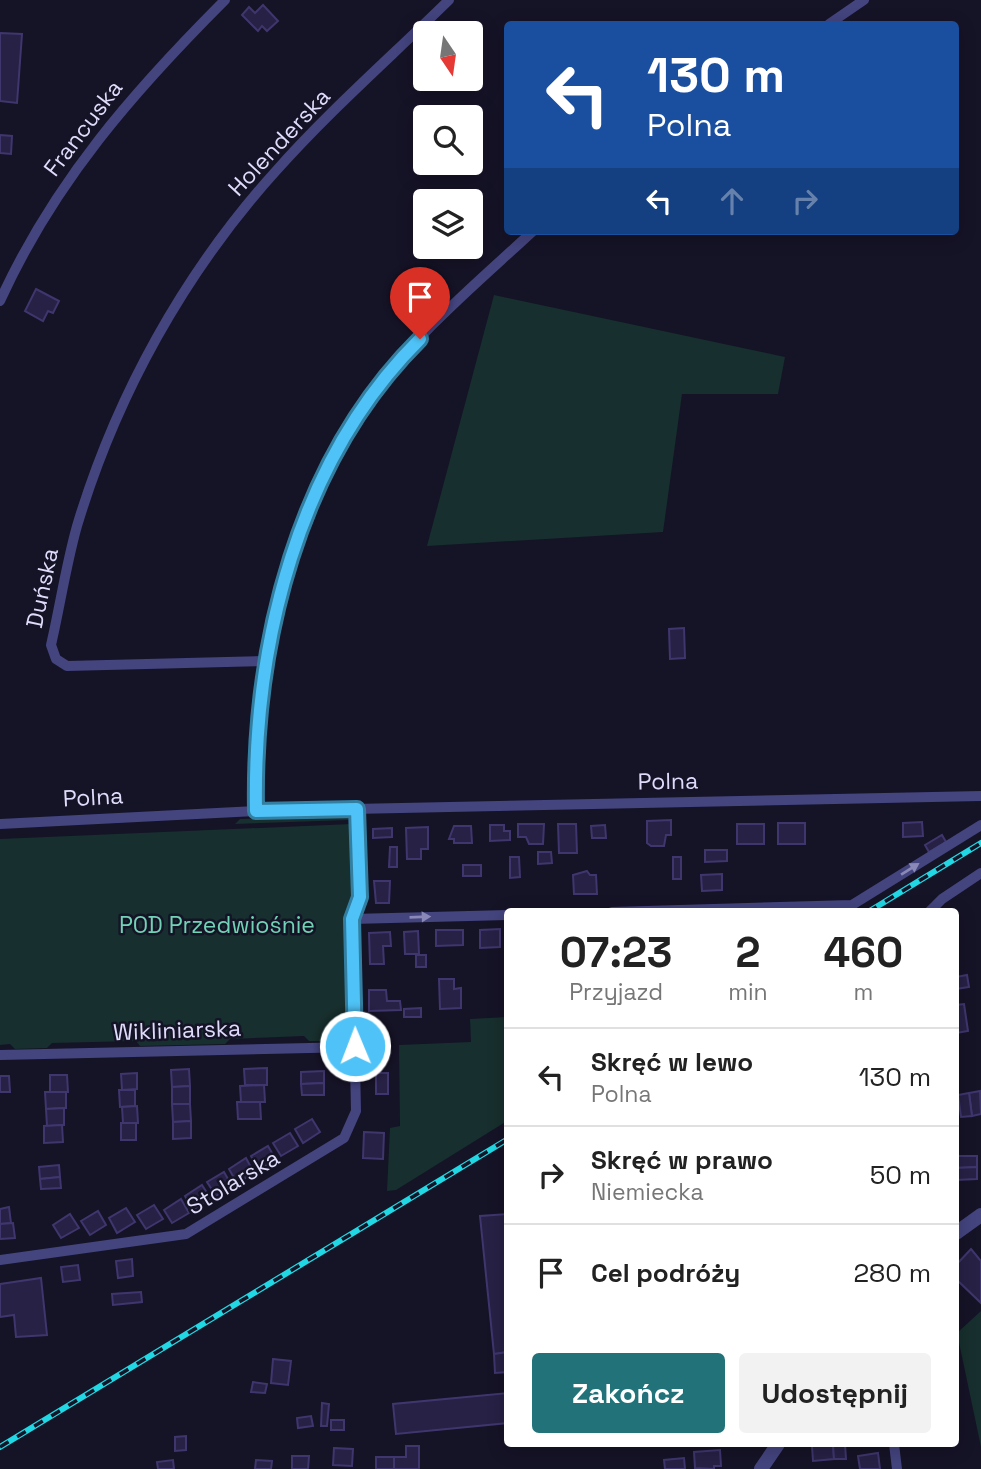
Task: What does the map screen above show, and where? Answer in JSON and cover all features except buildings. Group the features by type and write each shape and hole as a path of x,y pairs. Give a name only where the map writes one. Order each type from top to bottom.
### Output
{"street":[{"name":"Francuska","path":"0,301 20,258 76,168 149,77 225,0"},
{"name":"Holenderska","path":"159,330 208,254 275,172 449,0"},
{"path":"832,21 863,0"},
{"path":"256,811 258,722 265,661 279,599 296,543 319,489 370,397 404,356 529,235"},
{"name":"Duńska","path":"159,330 109,439 77,526 51,645 56,659 67,666 265,661"},
{"name":"Polna","path":"0,824 256,811 981,796"},
{"path":"355,1046 352,919 360,897 357,809"},
{"path":"749,908 852,905 981,825"},
{"path":"933,908 981,873"},
{"path":"352,919 504,915"},
{"name":"Wikliniarska","path":"0,1055 355,1046"},
{"name":"Stolarska","path":"0,1260 181,1235 204,1224 344,1138 356,1111 355,1046"},
{"path":"959,1231 981,1215"},
{"path":"761,1469 776,1447"},
{"path":"894,1447 897,1469"}],"green space":[{"path":"494,295 785,357 778,394 682,394 663,532 427,546"},
{"path":"346,816 349,820 235,824 240,819"},
{"name":"POD Przedwiośnie","path":"351,824 353,898 345,914 348,1027 344,1037 335,1041 309,1041 304,1036 230,1039 225,1044 140,1046 136,1041 52,1043 47,1048 15,1049 10,1044 0,1045 0,839"},
{"path":"504,1017 504,1123 396,1190 387,1191 390,1128 400,1126 399,1045 471,1042 470,1019"},
{"path":"981,1311 981,1447 959,1342 959,1331"}],"railway":[{"path":"875,908 981,843"},
{"path":"0,1447 504,1141"}],"route":[{"path":"355,1046 352,919 360,897 357,809 256,811 258,722 265,661 279,599 296,543 344,439 370,397 420,339"}]}
